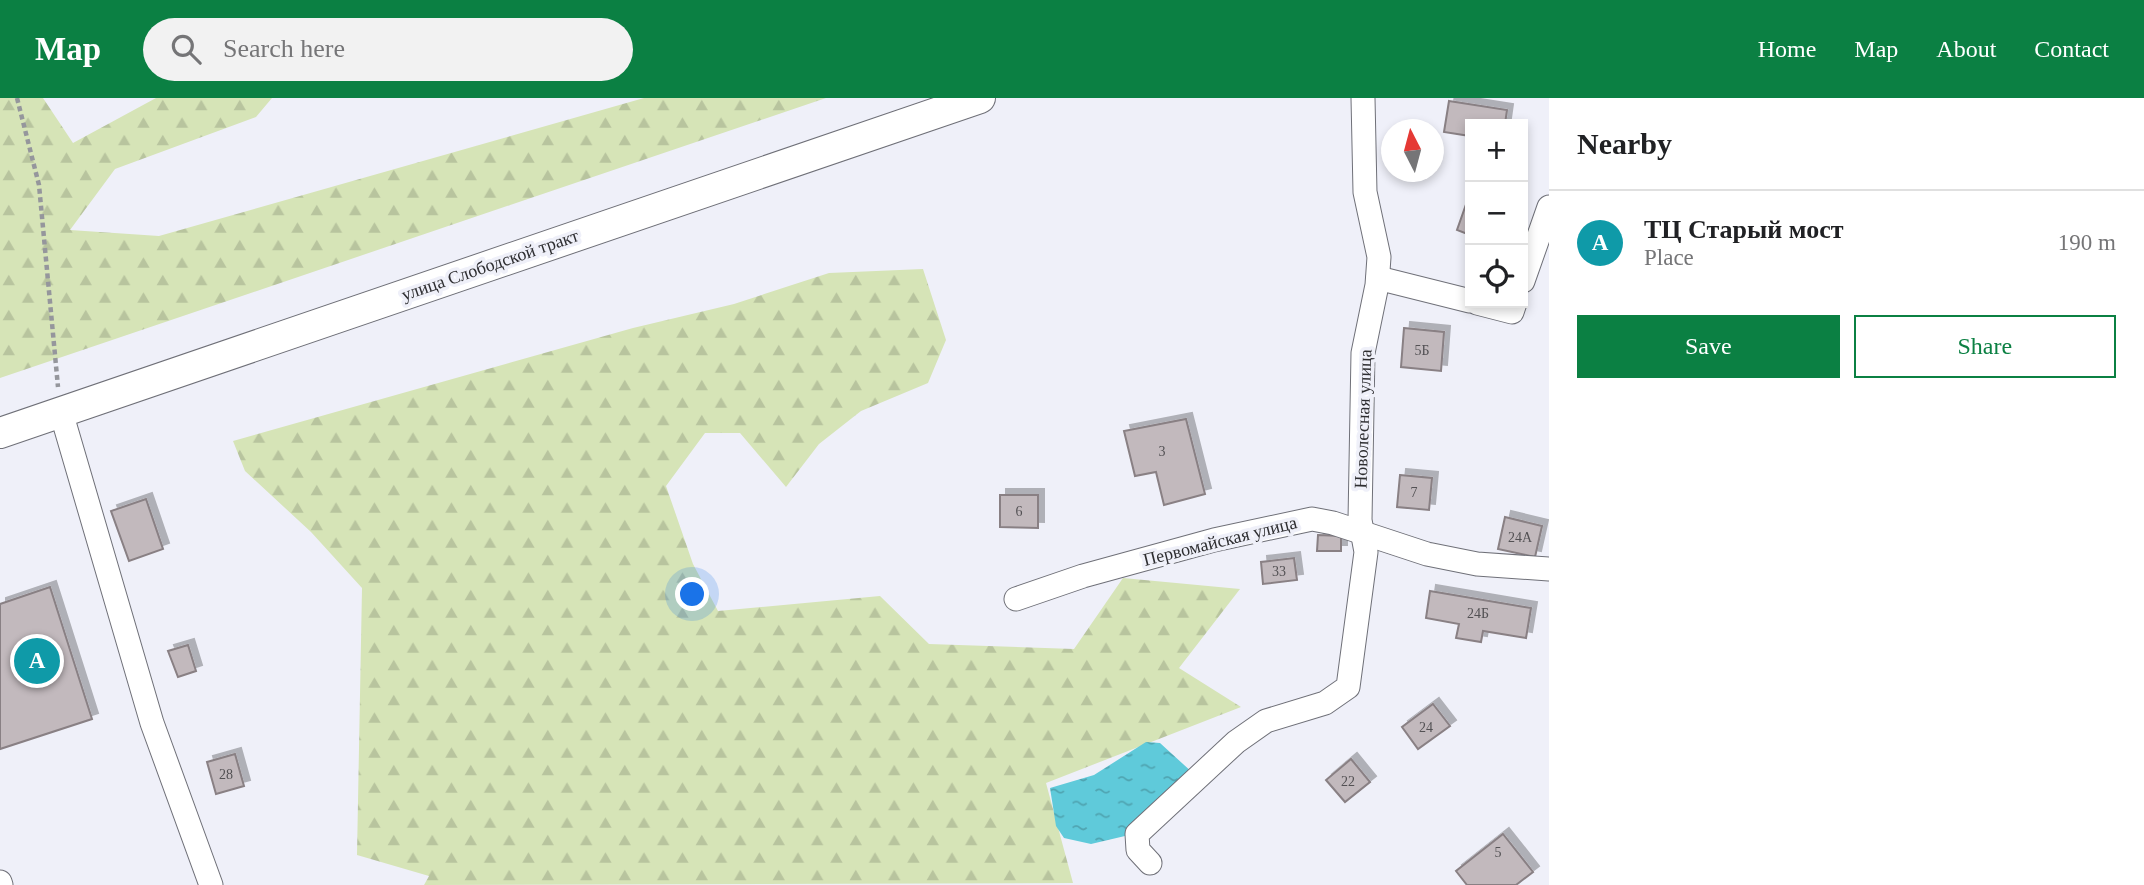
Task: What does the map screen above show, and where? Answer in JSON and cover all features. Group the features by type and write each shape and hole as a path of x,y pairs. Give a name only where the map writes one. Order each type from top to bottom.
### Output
{"main road":[{"name":"улица Слободской тракт","path":"0,433 979,98"}],"street":[{"name":"Новолесная улица","path":"1150,863 1138,850 1137,834 1236,742 1266,721 1325,703 1348,687 1366,552 1360,520 1363,353 1378,278 1377,247 1364,192 1363,98"},
{"path":"1528,267 1549,207"},
{"path":"1378,278 1465,300"},
{"path":"1496,308 1512,312 1513,308"},
{"path":"61,412 152,723 211,885"},
{"name":"Первомайская улица","path":"1016,599 1083,576 1295,521 1322,521 1452,559 1549,569"}],"path":[{"path":"17,98 39,185 61,412"}],"green space":[{"path":"0,98 43,98 73,143 156,98 272,98 256,117 115,169 70,230 159,236 644,98 826,98 0,378"},
{"path":"923,269 946,340 928,383 861,411 819,444 786,487 740,433 705,433 666,486 693,564 718,611 880,596 929,644 1074,649 1123,578 1240,589 1179,668 1241,707 1046,783 1073,883 424,885 429,876 357,855 362,588 311,532 245,471 233,441 633,328 734,304 829,273"}],"water":[{"path":"1146,742 1160,743 1194,774 1125,836 1091,844 1064,838 1056,826 1050,788 1094,775"}],"building":[{"path":"1449,101 1507,110 1506,119 1465,119 1465,135 1444,132"},
{"path":"1465,207 1465,233 1457,230"},
{"path":"1404,328 1444,332 1441,371 1401,367"},
{"path":"1186,419 1205,494 1164,505 1156,472 1135,476 1124,431"},
{"path":"1400,475 1432,478 1429,510 1397,507"},
{"path":"1000,495 1038,495 1038,528 1000,527"},
{"path":"146,499 163,549 129,561 111,511"},
{"path":"1505,517 1542,526 1535,557 1498,549"},
{"path":"1318,535 1341,536 1341,551 1317,551"},
{"path":"1294,558 1297,580 1263,584 1261,562"},
{"path":"50,587 92,719 0,749 0,604"},
{"path":"1430,591 1531,608 1526,638 1483,631 1481,642 1456,638 1459,624 1426,618"},
{"path":"188,645 196,671 178,677 168,651"},
{"path":"1433,704 1450,726 1418,749 1402,727"},
{"path":"235,754 244,786 216,794 207,762"},
{"path":"1351,759 1370,782 1345,802 1326,780"},
{"path":"1503,834 1533,872 1516,885 1467,885 1456,871"}],"place":[{"name":"ТЦ Старый мост","path":"37,661"}]}
